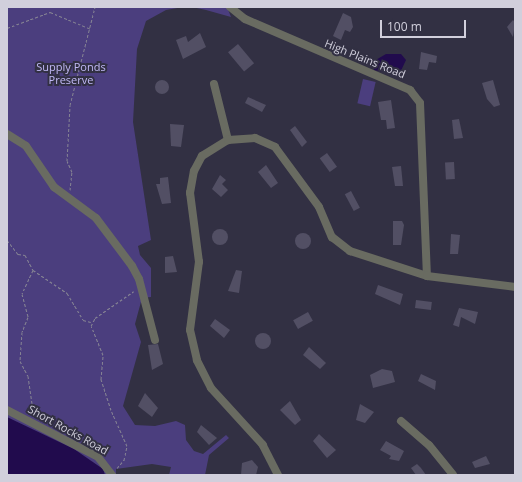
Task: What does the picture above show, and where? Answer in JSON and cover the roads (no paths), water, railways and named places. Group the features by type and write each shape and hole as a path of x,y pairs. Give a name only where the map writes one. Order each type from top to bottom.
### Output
{"street":[{"name":"High Plains Road","path":"230,7 245,19 410,90 420,103 427,276"},
{"path":"214,84 228,140"},
{"path":"7,134 26,146 54,187 69,194 96,218 136,272 141,285 155,340"},
{"path":"278,475 263,444 211,388 197,360 190,330 199,262 190,193 194,171 202,156 228,140 256,138 275,147 319,207 332,237 350,251 365,254 427,276 515,287"},
{"name":"Short Rocks Road","path":"7,410 33,422 98,457 111,473"},
{"path":"402,421 429,445 453,475"}],"park label":[{"name":"Supply Ponds Preserve","path":"71,74"}]}
